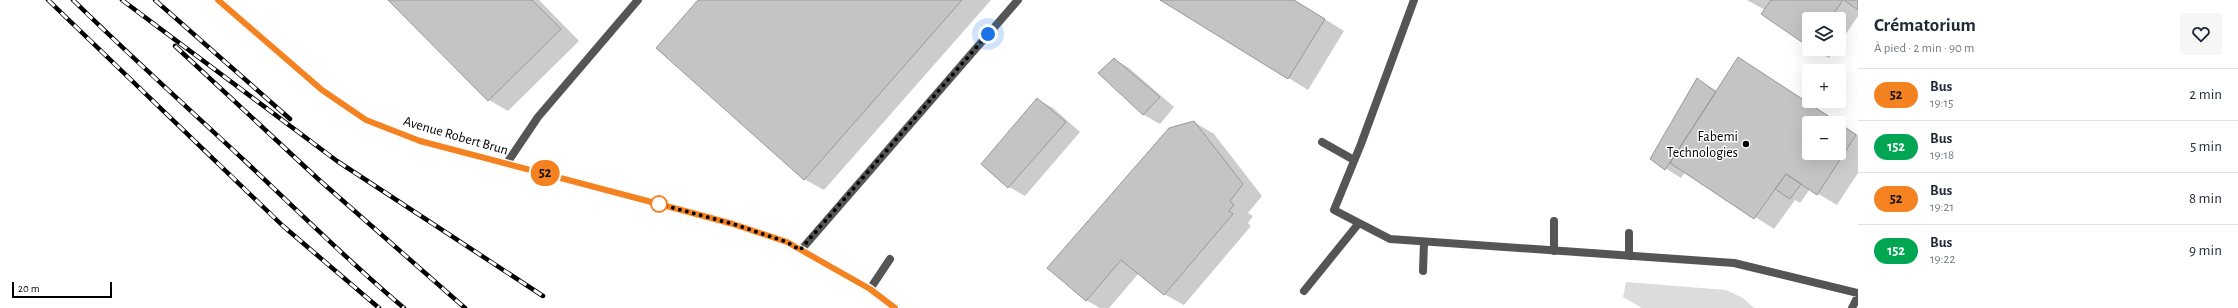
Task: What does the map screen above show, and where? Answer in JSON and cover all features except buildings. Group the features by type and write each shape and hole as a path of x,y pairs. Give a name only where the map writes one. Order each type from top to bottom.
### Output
{"street":[{"name":"Avenue Robert Brun","path":"218,0 322,90 366,120 420,141 733,224 787,242 870,289 895,308"}],"lane":[{"path":"507,163 538,117 638,0"},
{"path":"800,250 1018,0"},
{"path":"1414,0 1334,210 1390,239 1734,263 1858,295 1852,308"},
{"path":"1322,142 1354,160"},
{"path":"1554,221 1554,251"},
{"path":"1304,291 1359,223"},
{"path":"1629,233 1629,256"},
{"path":"1423,271 1424,242"},
{"path":"870,289 890,259"}],"shaded area":[{"path":"1626,282 1726,290 1743,298 1754,308 1642,308 1623,297"}],"railway":[{"path":"48,0 283,226 379,308"},
{"path":"73,0 344,255 404,308"},
{"path":"122,0 337,161 543,296"},
{"path":"155,0 290,119"},
{"path":"175,46 317,178 465,308"}],"bus line":[{"name":"52","path":"218,0 322,90 366,120 420,141 555,175 733,224 787,242 870,289 895,308"}],"place":[{"name":"Fabemi Technologies","path":"1746,144"}],"route":[{"path":"659,204 733,224 787,242 800,250 988,34"}]}
